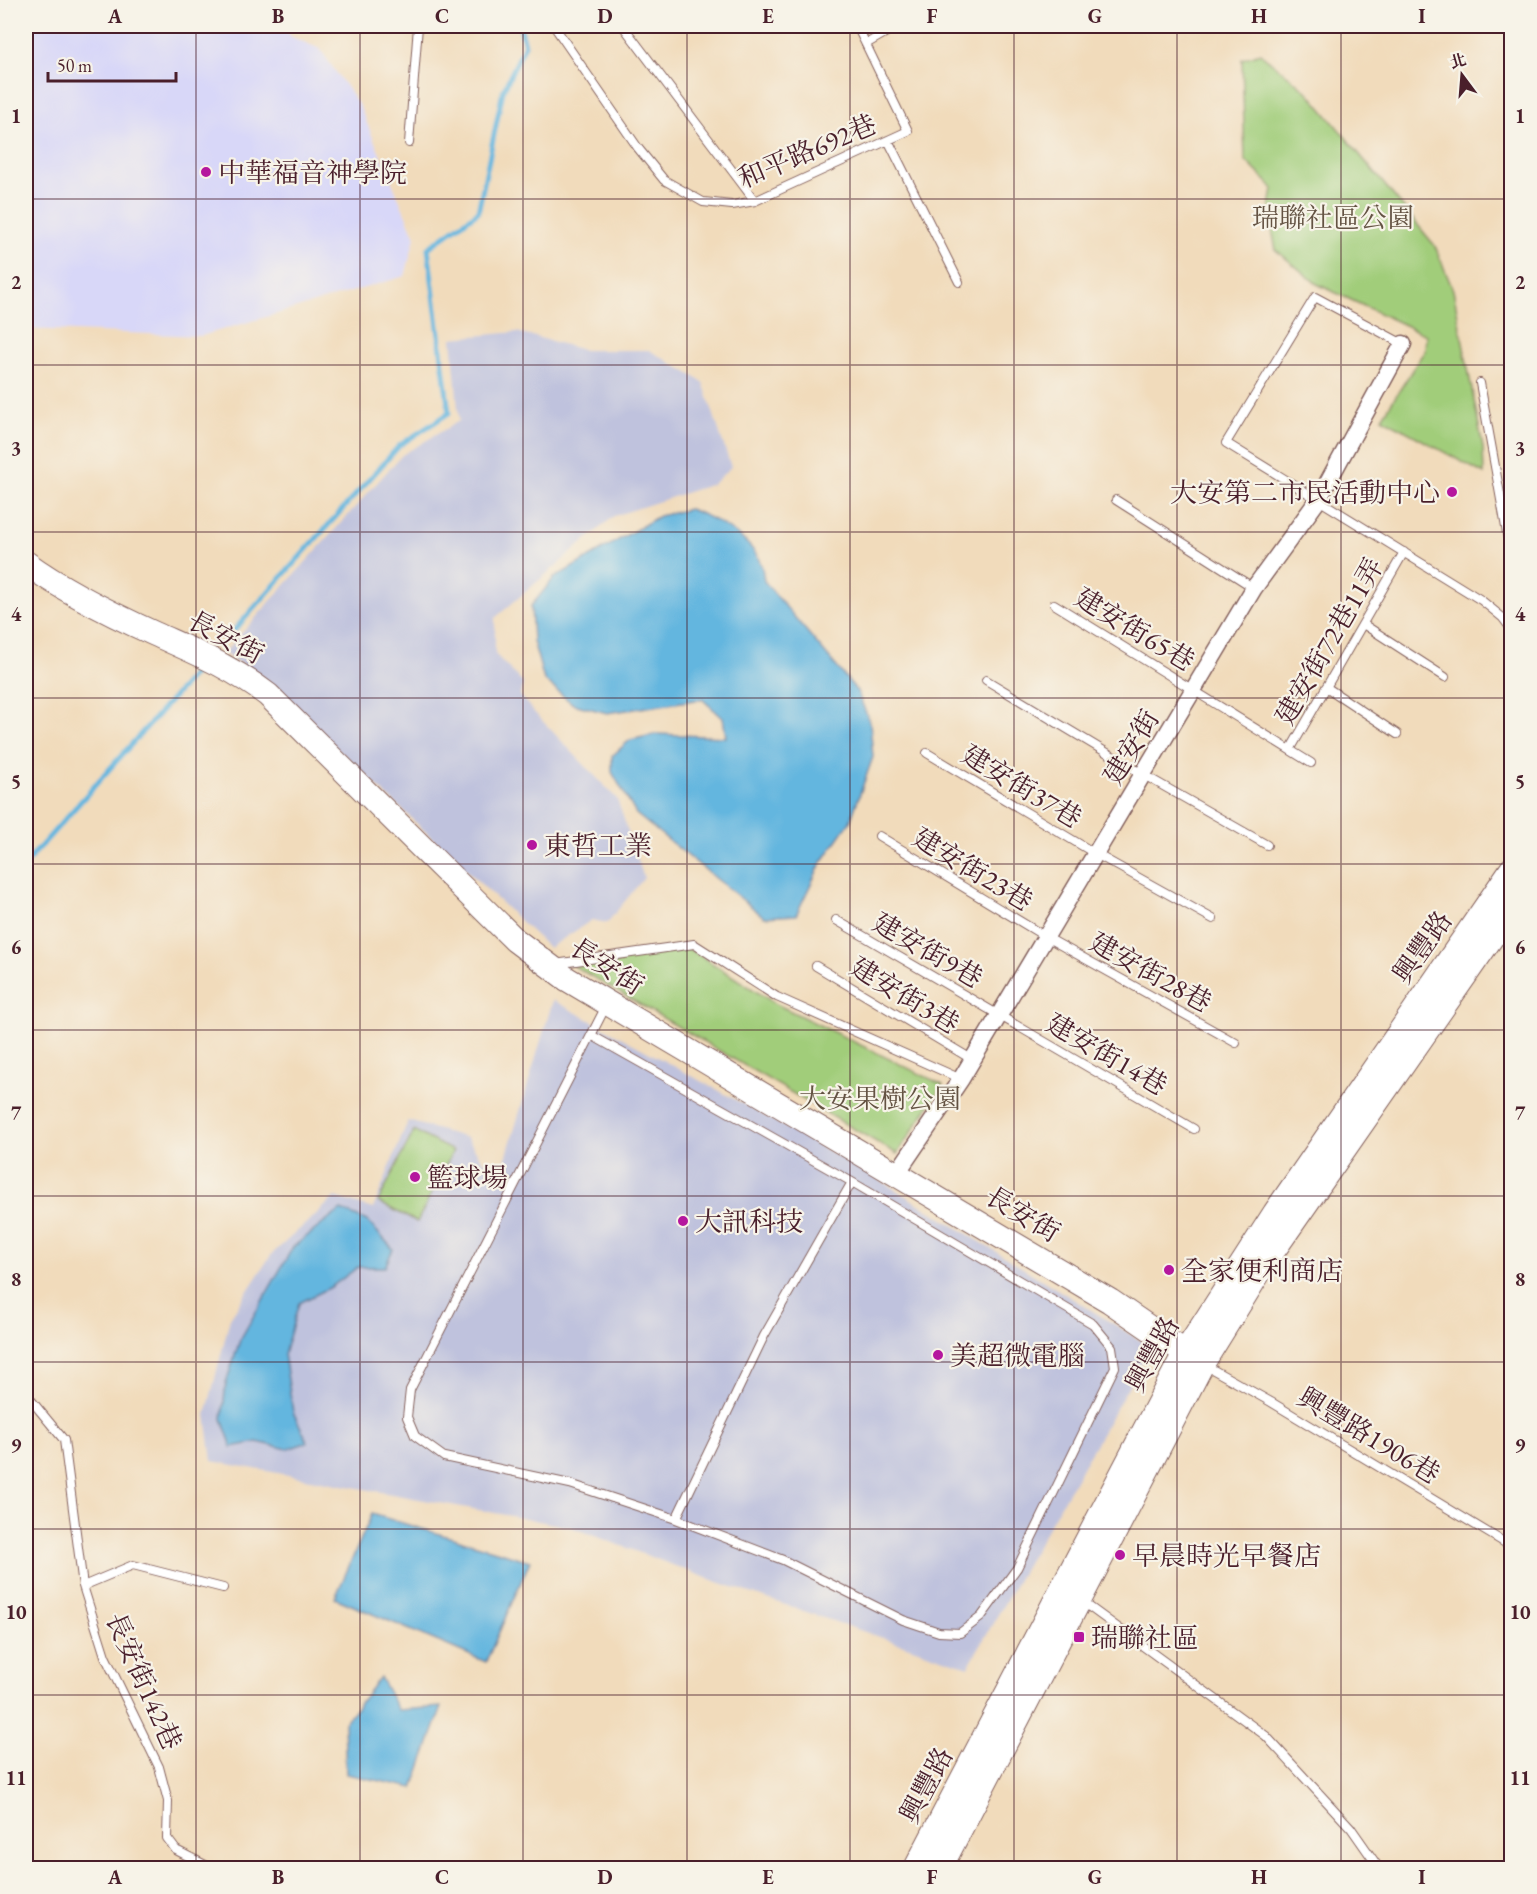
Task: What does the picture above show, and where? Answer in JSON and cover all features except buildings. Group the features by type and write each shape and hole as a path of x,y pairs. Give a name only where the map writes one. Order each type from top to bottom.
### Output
{"main road":[{"name":"長安街","path":"26,563 49,580 153,633 208,655 258,687 515,940 549,965 607,1003 1110,1301 1194,1358"},
{"name":"興豐路","path":"916,1869 1275,1213 1512,869"},
{"name":"興豐路","path":"940,1869 1080,1600 1194,1358 1502,940 1512,908"}],"street":[{"name":"建安街","path":"897,1173 973,1060 1254,588 1318,500 1403,344"}],"lane":[{"path":"408,143 418,26"},
{"name":"和平路692巷","path":"554,26 638,148 664,180 702,202 732,205 755,201 908,131 866,44"},
{"path":"623,26 755,201"},
{"path":"857,26 866,44 897,26"},
{"path":"888,140 959,282"},
{"path":"1403,344 1315,297 1226,443 1481,600 1503,618 1512,630"},
{"path":"1480,383 1512,561"},
{"path":"1116,500 1254,588"},
{"name":"建安街72巷11弄","path":"1290,750 1404,552"},
{"name":"建安街65巷","path":"1054,604 1311,763"},
{"path":"1363,624 1446,677"},
{"path":"986,680 1144,775 1267,845"},
{"path":"1326,687 1397,734"},
{"name":"建安街37巷","path":"927,753 1096,854 1213,920"},
{"name":"建安街23巷","path":"879,836 1046,937"},
{"name":"建安街9巷","path":"836,920 999,1016"},
{"name":"建安街28巷","path":"1046,937 1236,1043"},
{"path":"549,965 694,944 777,997 961,1079"},
{"name":"建安街3巷","path":"816,966 973,1060"},
{"path":"591,1035 852,1182 1093,1324 1112,1347 1115,1367 1017,1568 981,1617 960,1633 939,1632 903,1620 783,1560 676,1519 570,1484 444,1457 415,1436 407,1417 410,1390 607,1003"},
{"name":"建安街14巷","path":"999,1016 1194,1129"},
{"path":"676,1519 764,1336 852,1182"},
{"name":"興豐路1906巷","path":"1194,1358 1512,1546"},
{"name":"長安街142巷","path":"26,1394 64,1440 83,1586 105,1656 159,1767 168,1801 167,1838 176,1850 211,1869"},
{"path":"83,1586 134,1565 223,1588"},
{"path":"1080,1600 1266,1736 1351,1828 1379,1869"}],"shaded area":[{"name":"中華福音神學院","path":"26,26 281,26 292,37 320,49 360,107 415,237 405,276 201,336 26,329"},
{"path":"517,332 584,350 649,350 703,382 731,467 713,484 614,516 495,618 495,654 523,683 520,695 532,710 617,799 644,878 607,923 592,920 549,948 262,678 224,653 402,455 459,421 452,338"},
{"path":"553,1000 862,1169 1151,1347 968,1667 715,1581 571,1527 212,1461 206,1415 230,1318 271,1255 335,1197 373,1209 408,1121 467,1138 483,1161 503,1168"}],"green space":[{"name":"瑞聯社區公園","path":"1260,53 1309,93 1435,246 1453,290 1483,448 1484,474 1382,418 1425,350 1426,335 1317,284 1276,250 1269,214 1273,188 1245,160 1242,59"},
{"name":"大安果樹公園","path":"688,948 776,1004 943,1085 897,1154 572,965"},
{"name":"籃球場","path":"414,1131 453,1151 417,1222 378,1202"}],"water":[{"path":"689,509 730,529 755,553 761,564 764,581 857,691 870,723 873,757 850,822 820,865 796,915 764,917 636,814 612,772 612,756 630,740 657,734 726,737 723,718 702,699 607,713 573,704 544,680 533,641 531,606 554,578 659,516"},
{"path":"341,1210 367,1221 393,1249 385,1267 358,1267 331,1287 299,1303 284,1354 293,1412 308,1442 288,1449 257,1442 232,1447 222,1419 226,1383 240,1340 293,1247"},
{"path":"372,1514 530,1561 486,1662 335,1598"},
{"path":"380,1677 398,1710 442,1707 413,1788 346,1774 344,1723"}],"waterway":[{"path":"229,636 400,445 449,413 428,248 478,212 503,91 525,45 520,26"},
{"path":"26,863 201,666"}],"place":[{"name":"中華福音神學院","path":"206,172"},
{"name":"大安第二市民活動中心","path":"1452,492"},
{"name":"東哲工業","path":"532,845"},
{"name":"籃球場","path":"415,1177"},
{"name":"大訊科技","path":"683,1221"},
{"name":"全家便利商店","path":"1169,1270"},
{"name":"美超微電腦","path":"938,1355"},
{"name":"早晨時光早餐店","path":"1120,1555"},
{"name":"瑞聯社區","path":"1079,1637"}]}
